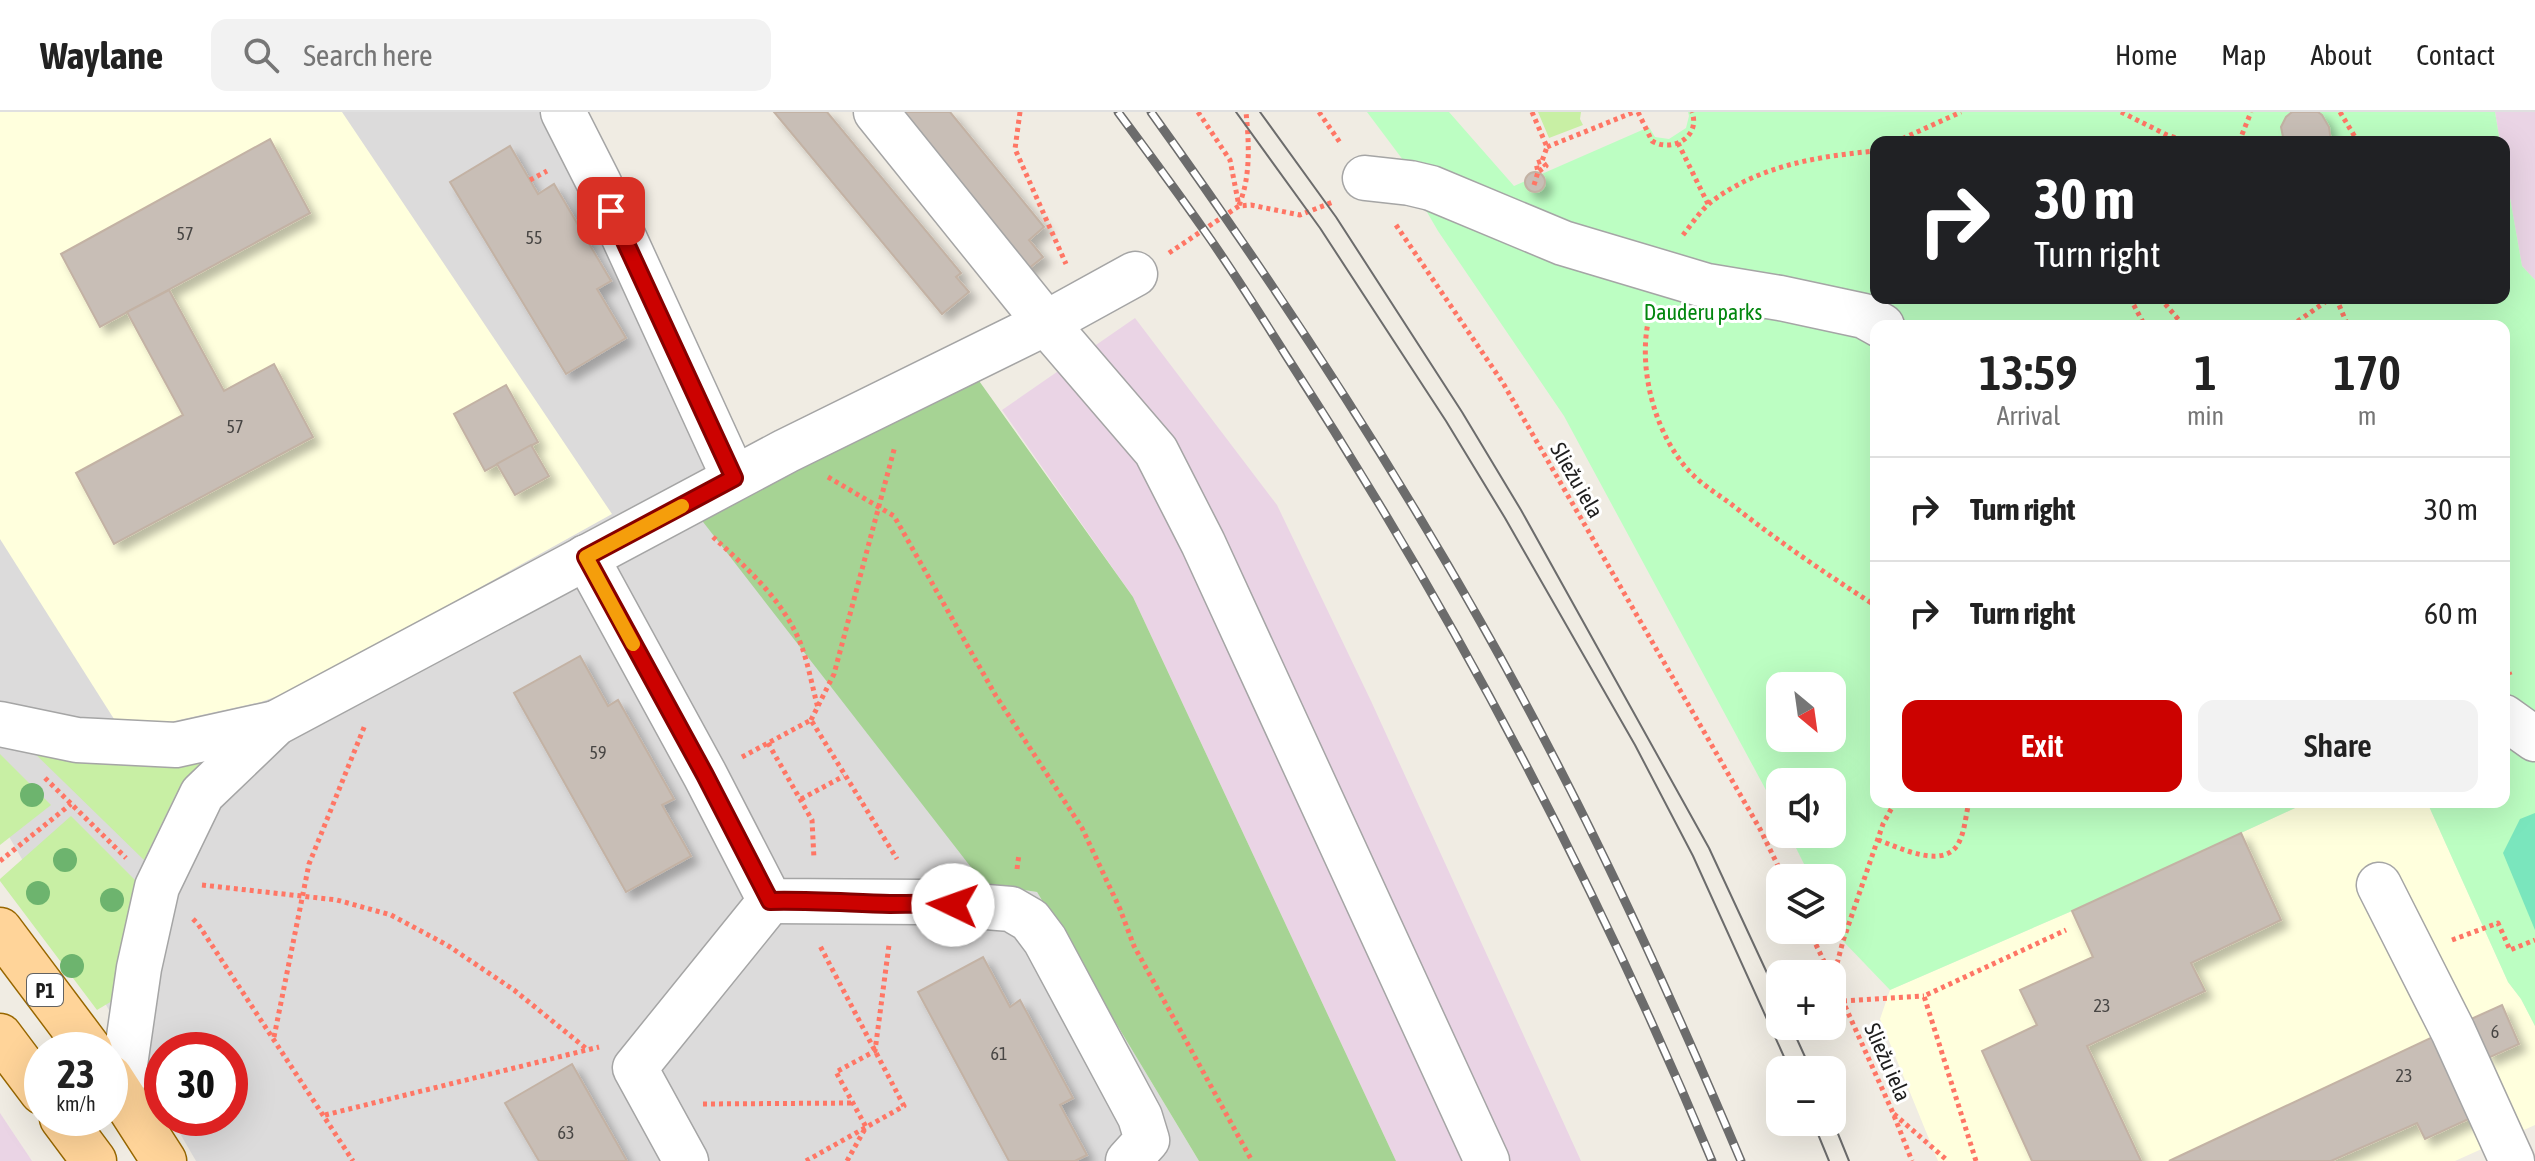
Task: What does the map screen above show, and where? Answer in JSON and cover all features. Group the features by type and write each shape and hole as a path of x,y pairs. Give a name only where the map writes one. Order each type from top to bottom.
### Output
{"main road":[{"name":"P1","path":"0,930 76,1032"},
{"path":"0,1036 24,1068"},
{"path":"128,1104 164,1161"},
{"path":"75,1136 94,1161"}],"street":[{"path":"563,112 599,183 734,478"},
{"path":"876,112 1064,313 1156,451 1203,543 1487,1161"},
{"path":"1369,184 1410,183 1431,188 1563,243 1707,286 1780,298 1871,320"},
{"path":"126,1032 160,880 202,794 276,723 734,478 1064,313 1135,274"},
{"path":"586,557 705,775 794,901"},
{"path":"2510,721 2535,739"},
{"path":"0,724 77,740 176,745 276,723"},
{"path":"2379,885 2453,1031 2512,1161"},
{"path":"686,1161 635,1068 794,901 1011,909 1030,920 1045,940 1140,1117 1147,1140 1128,1161"}],"path":[{"path":"1020,112 1015,149 1064,313"},
{"path":"1198,112 1230,160 1239,206"},
{"path":"1239,206 1247,187 1246,112"},
{"name":"Sliežu iela","path":"1319,112 1503,383 1753,816 1777,864"},
{"path":"1532,112 1547,147 1542,161 1546,166 1538,172 1534,185"},
{"path":"1547,147 1636,112 1652,141 1665,146 1678,143 1694,127 1692,112"},
{"path":"1908,136 1961,112"},
{"path":"2121,112 2175,136"},
{"path":"2240,136 2251,112"},
{"path":"2340,112 2354,136"},
{"path":"1678,143 1708,204"},
{"path":"1870,152 1841,154 1750,177 1708,204 1683,235 1663,271 1646,327 1646,379 1671,447 1693,475 1791,551 1870,602"},
{"path":"1192,238 1239,206 1251,205 1300,215 1369,184"},
{"path":"2165,304 2179,320"},
{"path":"2300,320 2325,304"},
{"path":"705,775 811,720 818,709 834,674 910,389"},
{"path":"786,451 894,516 996,696 1082,828 1134,946 1252,1161"},
{"path":"679,507 742,564 793,626 818,709"},
{"path":"274,1038 309,864 390,662"},
{"path":"811,720 844,776 908,903 893,918 875,1051"},
{"path":"768,743 812,820 794,901 904,1106 806,1161"},
{"path":"801,799 844,776"},
{"path":"0,861 71,804"},
{"path":"1837,960 1883,824 1892,808"},
{"path":"1878,840 1938,857 1951,852 1960,842 1968,808"},
{"path":"160,880 337,900 391,915 447,945 514,990 588,1050"},
{"path":"2455,939 2498,923 2510,950 2535,940"},
{"path":"1846,1001 1924,996 2066,930"},
{"path":"1924,996 1976,1161"},
{"name":"Sliežu iela","path":"1846,1008 1912,1161"},
{"path":"325,1115 604,1046"},
{"path":"866,1127 836,1072 875,1051"},
{"path":"655,1104 854,1103"},
{"path":"1893,1113 1948,1161"},
{"path":"847,1161 866,1127"}],"shaded area":[{"path":"0,112 563,112 599,183 984,883 1037,892 1199,1161 196,1161 181,1136 248,1136 248,1032 144,1032 144,1071 128,1043 128,1032 122,1032 0,821"},
{"path":"0,112 342,112 612,514 297,689 261,702 156,725 114,719 0,539"},
{"path":"2495,112 2535,112 2535,280 2522,266 2510,198 2510,136 2499,136"},
{"path":"1135,318 1277,505 1371,701 1581,1161 1396,1161 1133,597 1002,410"},
{"path":"2295,808 2430,808 2508,982 2535,1026 2535,1125 2455,1161 1938,1161 1880,1019 1890,990 2072,911"},
{"path":"0,1113 32,1161 0,1161"}],"green space":[{"name":"Dauderu parks","path":"1367,112 1449,112 1514,186 1649,127 1655,137 1669,139 1686,128 1688,112 2495,112 2499,136 1870,136 1870,304 2510,304 2510,198 2522,266 2535,280 2535,1026 2508,982 2430,808 2510,808 2510,320 1870,320 1870,808 2295,808 2072,911 1890,990 1846,944 1846,864 1804,864 1796,848 1846,848 1846,768 1766,768 1766,790 1564,416 1438,231 1410,183 1409,168"},
{"path":"1538,112 1581,112 1583,125 1549,138"},
{"path":"977,378 1133,597 1396,1161 1199,1161 1037,892 984,884 700,518"},
{"path":"24,743 229,744 176,794 144,860"},
{"path":"0,754 51,805 0,845"},
{"path":"2535,813 2535,930 2503,853 2520,819"},
{"path":"71,816 138,883 123,935 117,998 97,1010 0,881"}],"building":[{"path":"774,112 827,112 961,273 956,277 969,292 942,314"},
{"path":"901,112 950,112 1044,227 1029,240 1043,257 1023,273"},
{"path":"2292,112 2318,112 2329,127 2330,136 2283,136 2281,127"},
{"path":"270,139 310,213 100,327 61,254"},
{"path":"510,146 538,194 554,184 611,281 597,289 626,338 566,374 450,182"},
{"path":"1531,172 1539,172 1545,182 1539,192 1531,192 1525,186 1525,178"},
{"path":"169,290 224,391 274,364 313,437 114,544 76,473 183,415 127,312"},
{"path":"506,385 538,442 485,471 454,414"},
{"path":"531,445 549,476 515,495 497,464"},
{"path":"580,656 608,706 618,700 674,799 662,805 691,856 626,892 514,693"},
{"path":"2241,833 2281,920 2191,963 2205,991 2087,1046 2141,1161 2032,1161 1982,1051 2037,1025 2020,990 2093,957 2072,911"},
{"path":"983,957 1010,1007 1020,1000 1073,1098 1060,1105 1087,1155 1075,1161 1009,1161 918,992"},
{"path":"2502,1005 2519,1044 2488,1058 2471,1019"},
{"path":"2439,1034 2473,1117 2425,1139 2417,1123 2331,1161 2169,1161"},
{"path":"572,1064 627,1161 539,1161 505,1103"}],"tram line":[{"path":"1236,112 1320,228 1446,421 1505,518 1635,745 1693,856 1784,1056"},
{"path":"1260,112 1336,217 1462,412 1521,510 1709,848 1766,971"},
{"path":"1797,1040 1805,1056"},
{"path":"1819,1136 1829,1161"},
{"path":"1839,1136 1849,1161"}],"railway":[{"path":"1118,112 1246,293 1348,453 1464,650 1620,953 1712,1161"},
{"path":"1151,112 1322,362 1403,490 1480,621 1586,820 1681,1023 1741,1161"}],"slow traffic":[{"path":"633,644 586,557 682,506"}],"route":[{"path":"611,211 734,478 586,557 770,901 953,905"}]}
